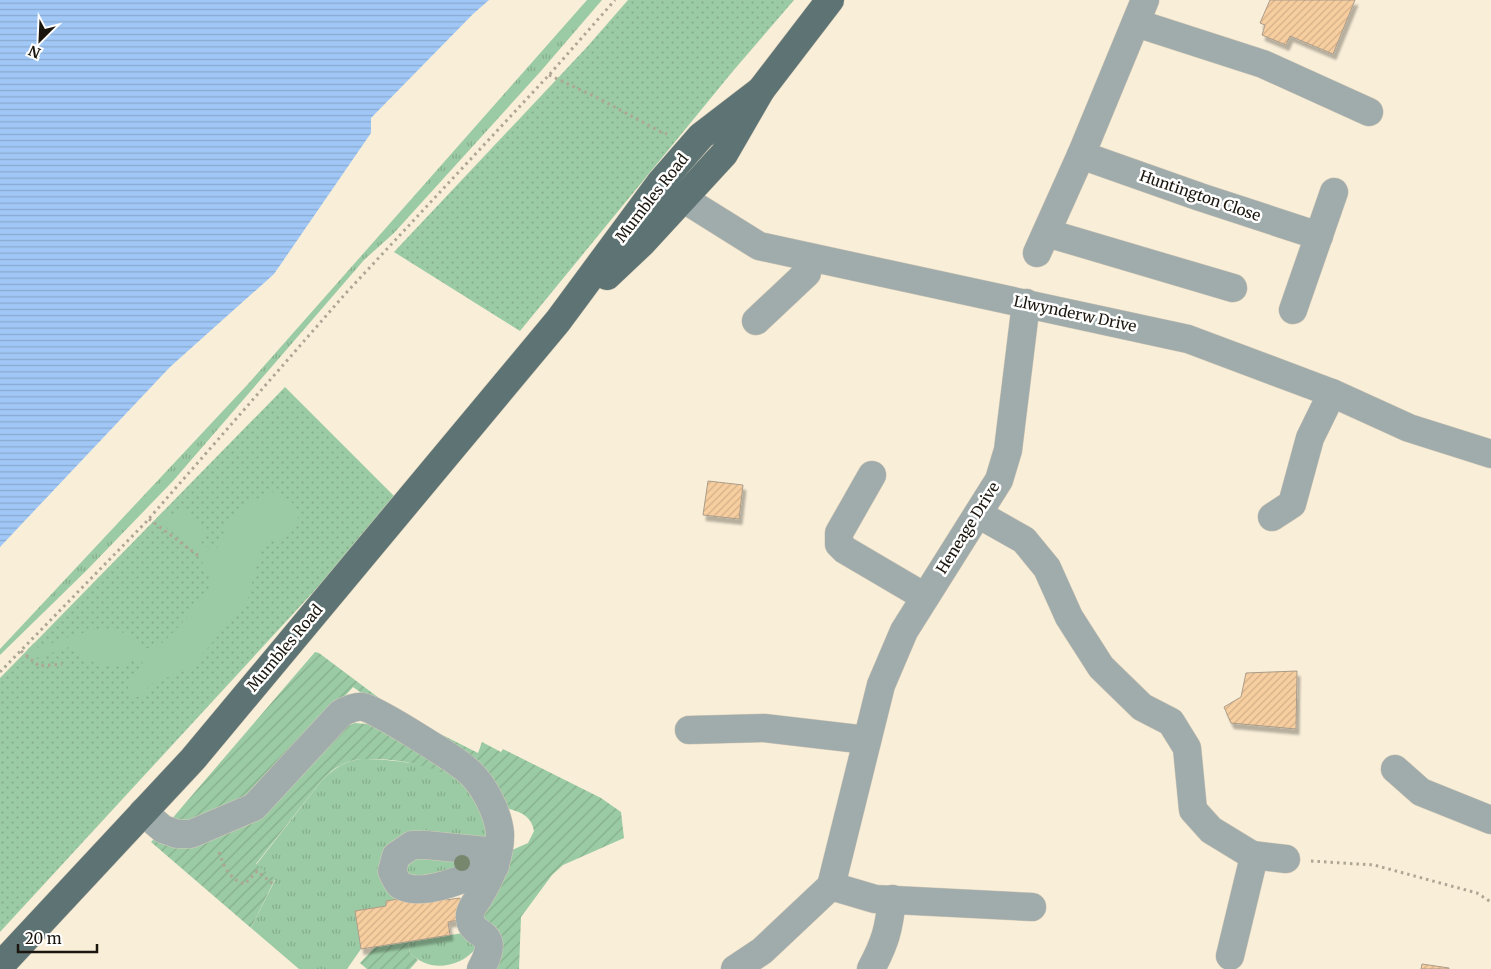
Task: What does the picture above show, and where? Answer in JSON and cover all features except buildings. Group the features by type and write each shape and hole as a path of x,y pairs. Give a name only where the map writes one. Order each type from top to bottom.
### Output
{"main road":[{"name":"Mumbles Road","path":"558,321 642,243 724,154 761,90 830,0"},
{"name":"Mumbles Road","path":"0,966 192,759 558,321 660,183 701,136 761,90"}],"street":[{"path":"1233,288 1042,243 1081,155 1140,11 1369,112"},
{"name":"Huntington Close","path":"1081,155 1319,236"},
{"name":"Llwynderw Drive","path":"660,183 759,246 1188,338 1332,394 1409,428 1491,454"},
{"path":"1293,310 1334,192"},
{"path":"756,321 807,273 810,258"},
{"name":"Heneage Drive","path":"832,886 881,685 904,631 999,480 1008,450 1026,303"},
{"path":"1272,517 1292,504 1310,438 1332,394"},
{"path":"872,475 838,533 839,544 845,550 925,596"},
{"path":"978,514 1024,540 1047,568 1070,617 1101,667 1142,707 1171,722 1187,748 1193,810 1211,830 1252,855 1286,859"},
{"path":"143,812 164,829 176,834 191,834 254,807 341,713 352,708 364,707 396,724 468,770 486,793 497,819 500,835 496,859 470,914 471,922 477,931 488,939 490,944 489,954 481,969"},
{"path":"689,730 764,728 867,740"},
{"path":"1395,769 1421,792 1491,820"},
{"path":"1230,956 1252,865 1252,855"},
{"path":"735,969 762,951 832,886 875,899 1032,907"},
{"path":"871,969 883,946 890,924 892,899"}],"path":[{"path":"0,672 148,519 346,293 549,75 615,0"},
{"path":"549,75 596,97 661,132 679,136 701,136"},
{"path":"148,519 200,557"},
{"path":"21,651 39,666 62,664"},
{"path":"218,850 228,874 234,879 245,884 257,871 273,884"},
{"path":"1286,859 1374,865 1478,892 1491,902"}],"green space":[{"path":"587,0 602,0 541,71 394,233 364,260 173,481 87,570 0,655 0,649 249,383"},
{"path":"628,0 794,0 733,71 520,331 394,252 587,47"},
{"path":"285,387 398,500 0,932 0,678"},
{"path":"272,492 289,500 296,508 298,519 295,526 287,537 271,541 262,546 247,601 191,668 151,684 142,696 136,697 128,691 128,687 142,666 143,663 138,659 108,666 95,663 69,647 36,658 27,650 34,643 38,648 79,634 103,629 120,631 136,644 145,648 156,647 161,644 185,620 206,593 210,586 211,576 194,549 156,519 164,511 173,519 183,509 207,529 199,541 215,552 226,527 235,514 252,502"},
{"path":"315,652 319,653 399,713 478,753 482,742 501,752 503,749 601,798 621,812 624,838 563,865 552,875 521,917 519,969 491,969 479,921 510,851 528,843 534,831 533,826 528,818 506,808 396,717 353,687 251,802 191,827 170,821"},
{"path":"355,723 380,728 458,779 416,764 382,759 353,760 334,770 322,780 256,864 275,879 251,928 151,842 160,833 191,840 341,728"},
{"path":"361,759 387,760 420,765 450,774 462,781 470,789 478,803 485,825 489,848 403,842 402,899 386,901 386,906 355,911 361,949 347,969 299,969 251,928 275,880 256,865 322,780 340,766"},
{"path":"404,857 482,860 412,882 399,865"},
{"path":"463,933 484,940 470,954 453,964 440,966 427,964 410,953 408,942"},
{"path":"408,942 410,953 418,960 410,969 367,969 360,963 375,947"}],"water":[{"path":"0,0 489,0 371,118 371,133 274,274 170,367 0,547"}]}
